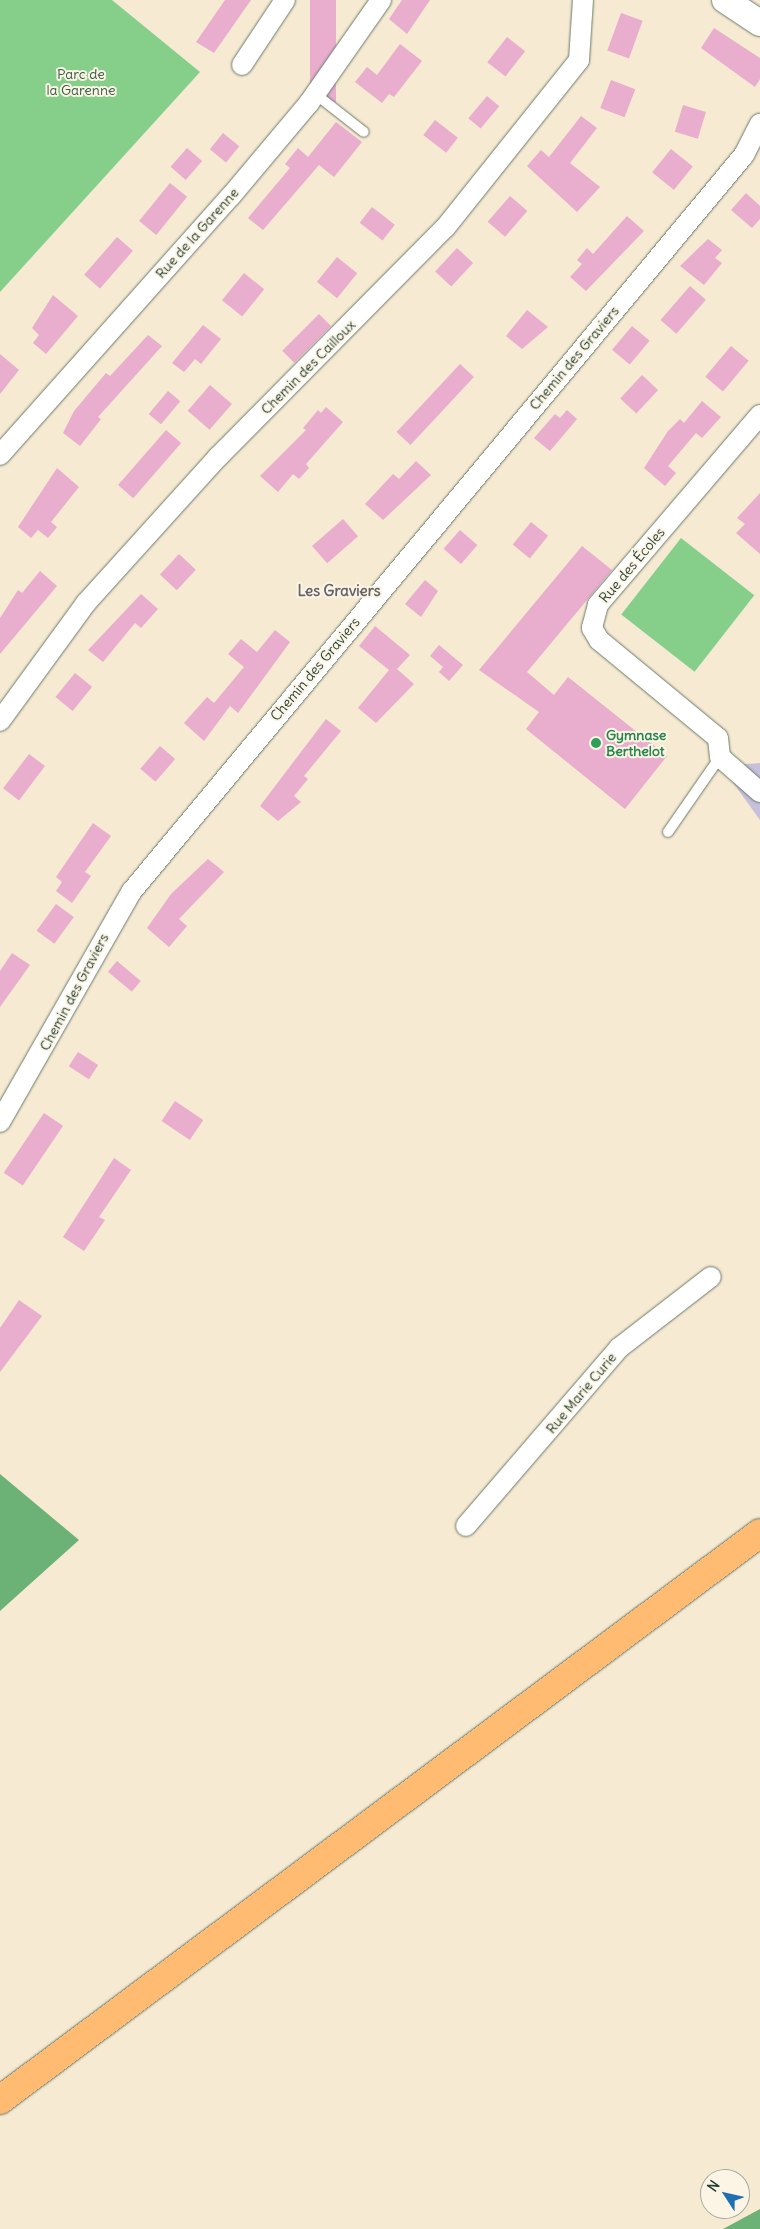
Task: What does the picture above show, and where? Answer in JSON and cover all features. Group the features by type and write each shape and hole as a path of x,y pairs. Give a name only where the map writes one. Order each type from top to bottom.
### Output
{"main road":[{"path":"0,2100 760,1533"}],"street":[{"path":"242,65 285,0"},
{"name":"Chemin des Cailloux","path":"0,721 100,588 218,457 445,228 579,60 584,0"},
{"path":"725,0 760,23"},
{"name":"Rue de la Garenne","path":"0,455 232,196 314,93 375,2"},
{"name":"Chemin des Graviers","path":"0,1122 132,891 744,154 760,124"},
{"name":"Rue des Écoles","path":"720,757 718,738 599,640 592,628 598,605 760,415"},
{"path":"720,757 760,792"},
{"name":"Rue Marie Curie","path":"466,1526 619,1348 711,1277"}],"lane":[{"path":"314,93 364,132"},
{"path":"668,832 720,757"}],"shaded area":[{"path":"760,763 760,820 721,766"}],"green space":[{"name":"Parc de la Garenne","path":"0,0 112,0 200,72 0,292"},
{"path":"681,538 754,595 695,672 621,614"},
{"path":"0,1474 79,1540 0,1611"},
{"path":"760,2209 760,2229 723,2229 742,2219 750,2219 750,2214"}],"building":[{"path":"225,0 251,0 214,53 196,42"},
{"path":"310,0 336,0 336,102 310,102"},
{"path":"402,0 430,0 407,34 389,19"},
{"path":"621,13 643,21 629,58 607,51"},
{"path":"714,28 760,58 760,79 755,87 701,48"},
{"path":"507,37 525,51 505,76 487,62"},
{"path":"400,44 422,61 394,97 389,94 382,103 355,82 367,67 377,75"},
{"path":"611,80 635,89 625,117 600,108"},
{"path":"487,96 499,106 481,128 468,118"},
{"path":"683,105 706,112 698,139 675,132"},
{"path":"581,116 597,128 570,163 600,187 577,212 527,166 541,150 549,157"},
{"path":"435,120 458,138 446,153 423,135"},
{"path":"336,122 362,142 334,177 319,165 263,230 248,218 290,168 285,164 298,148 308,157"},
{"path":"223,133 239,146 226,163 210,149"},
{"path":"187,148 202,161 186,180 171,167"},
{"path":"671,149 693,167 674,190 652,172"},
{"path":"170,183 187,197 156,235 139,221"},
{"path":"746,193 760,206 760,219 752,228 731,210"},
{"path":"510,196 527,211 505,237 488,222"},
{"path":"372,207 395,225 383,241 360,223"},
{"path":"627,216 644,231 586,291 570,277 582,264 577,260 587,248 593,254"},
{"path":"117,237 133,251 100,289 84,275"},
{"path":"708,239 722,250 715,258 722,263 704,285 680,266"},
{"path":"457,248 473,263 451,286 435,271"},
{"path":"337,257 357,273 337,298 317,282"},
{"path":"244,273 264,289 242,317 222,300"},
{"path":"690,286 706,300 676,334 660,320"},
{"path":"53,295 78,316 46,354 33,343 39,335 32,328"},
{"path":"527,310 548,327 522,349 506,336"},
{"path":"319,314 331,326 294,363 282,351"},
{"path":"203,325 221,339 201,364 195,359 184,372 172,363"},
{"path":"632,326 650,341 630,365 612,350"},
{"path":"148,335 162,346 98,417 101,419 80,446 63,433 74,411 106,373 110,376"},
{"path":"731,346 749,361 723,391 705,377"},
{"path":"0,354 19,370 0,394"},
{"path":"460,364 474,377 410,445 397,432"},
{"path":"642,375 658,390 636,413 620,398"},
{"path":"210,385 232,404 210,430 188,411"},
{"path":"168,391 180,401 161,424 149,414"},
{"path":"702,401 721,417 702,438 696,433 668,466 676,473 665,486 644,468 668,431 680,419 684,423"},
{"path":"326,407 343,422 306,464 309,468 299,479 293,474 278,492 260,476 306,430 303,428 318,410 321,413"},
{"path":"567,410 577,419 550,451 534,438 555,414 560,418"},
{"path":"166,430 181,443 133,498 118,485"},
{"path":"416,461 431,475 383,520 365,504 393,474 399,479"},
{"path":"57,468 79,487 51,522 57,527 48,538 38,530 31,538 18,527"},
{"path":"760,493 760,554 736,533 745,524 737,518"},
{"path":"343,519 358,536 327,563 312,546"},
{"path":"531,522 548,536 530,558 513,545"},
{"path":"460,530 477,545 461,564 444,549"},
{"path":"582,546 612,570 527,672 554,695 568,677 667,756 625,809 526,729 539,712 479,670"},
{"path":"179,554 196,570 177,590 160,574"},
{"path":"40,571 57,586 0,654 0,618 18,590 22,593"},
{"path":"425,580 438,591 421,617 405,604"},
{"path":"141,594 158,609 141,628 135,623 103,662 88,650"},
{"path":"375,626 410,655 397,669 414,684 376,723 358,708 389,670 359,646"},
{"path":"275,630 290,642 238,713 230,706 204,741 184,723 207,697 214,703 244,667 228,654 241,639 257,652"},
{"path":"439,645 463,665 449,681 439,672 443,667 430,656"},
{"path":"75,673 92,687 73,711 55,697"},
{"path":"326,719 341,731 304,776 308,779 294,796 301,802 278,821 260,806"},
{"path":"160,746 175,759 155,782 140,769"},
{"path":"29,754 45,766 19,800 3,788"},
{"path":"93,823 111,836 85,872 91,876 72,903 56,891 62,882 56,877"},
{"path":"208,859 224,872 179,919 187,926 169,947 147,928 171,894"},
{"path":"56,904 74,917 54,944 37,931"},
{"path":"12,953 30,965 0,1007 0,971"},
{"path":"117,961 141,981 132,992 108,972"},
{"path":"78,1052 98,1065 89,1079 69,1066"},
{"path":"175,1101 203,1120 190,1140 162,1121"},
{"path":"44,1113 63,1126 23,1186 4,1173"},
{"path":"114,1158 131,1170 99,1217 105,1220 84,1251 63,1237"},
{"path":"19,1300 42,1316 0,1372 0,1328"}],"place":[{"name":"Gymnase Berthelot","path":"596,743"}],"district":[{"name":"Les Graviers","path":"339,591"}]}
